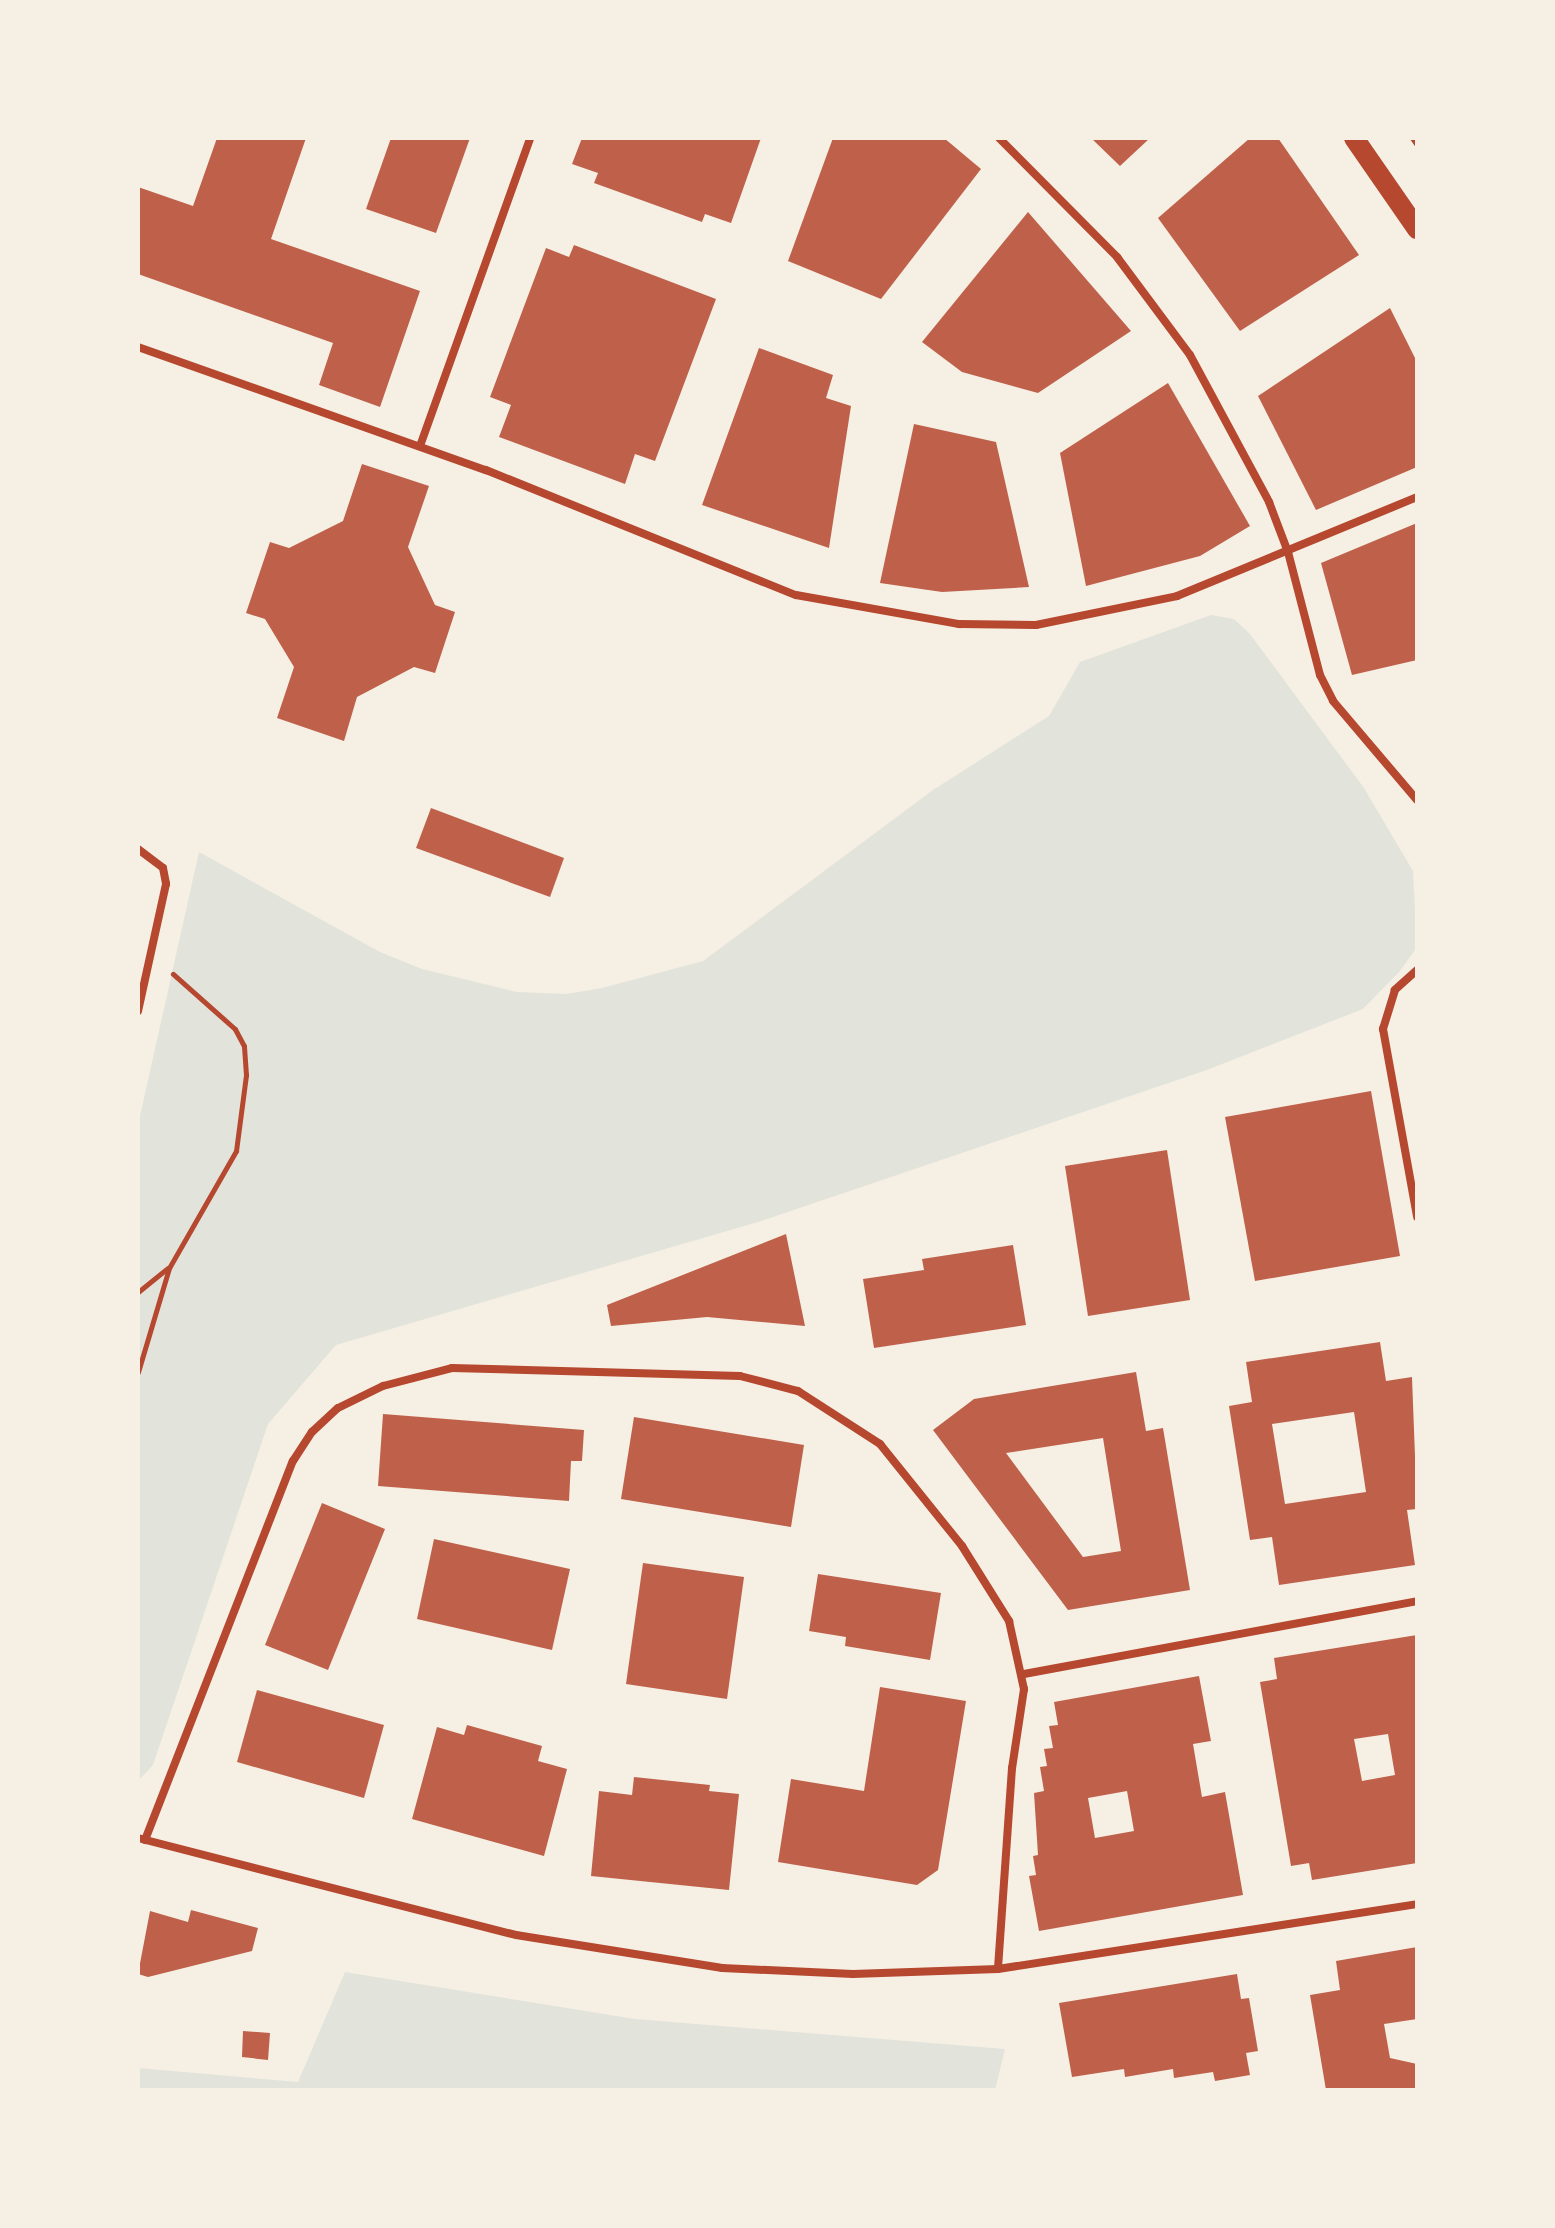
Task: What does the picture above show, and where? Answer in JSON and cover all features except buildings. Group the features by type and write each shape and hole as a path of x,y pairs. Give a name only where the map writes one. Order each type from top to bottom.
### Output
{"main road":[{"path":"1354,138 1417,229"}],"street":[{"path":"420,446 530,138"},
{"path":"999,138 1098,237 1173,328 1254,468 1288,552 1304,626 1333,701 1417,800"},
{"path":"138,347 420,446 796,595 914,619 998,626 1101,616 1177,596 1417,497"},
{"path":"138,849 154,856 166,884 138,1011"},
{"path":"1417,970 1395,990 1383,1029 1417,1217"},
{"path":"998,1969 1024,1674 999,1601 931,1504 880,1444 817,1401 780,1384 740,1376 484,1367 432,1370 383,1386 338,1408 312,1432 293,1461 142,1839 349,1896 615,1953 722,1968 838,1973 998,1969 1417,1904"},
{"path":"1024,1674 1417,1601"}],"lane":[{"path":"1413,138 1417,144"}],"path":[{"path":"138,1372 169,1268 236,1151 246,1075 244,1046 235,1029 173,974"},
{"path":"138,1292 169,1268"}],"shaded area":[{"path":"1211,615 1234,619 1250,634 1364,788 1413,871 1417,947 1400,971 1363,1009 1204,1071 758,1222 336,1345 268,1424 153,1765 138,1781 138,1125 199,852 380,952 422,969 517,992 566,994 602,988 703,961 933,790 1049,716 1080,662"},
{"path":"345,1972 635,2019 1005,2049 995,2090 138,2090 138,2068 298,2082"}]}
